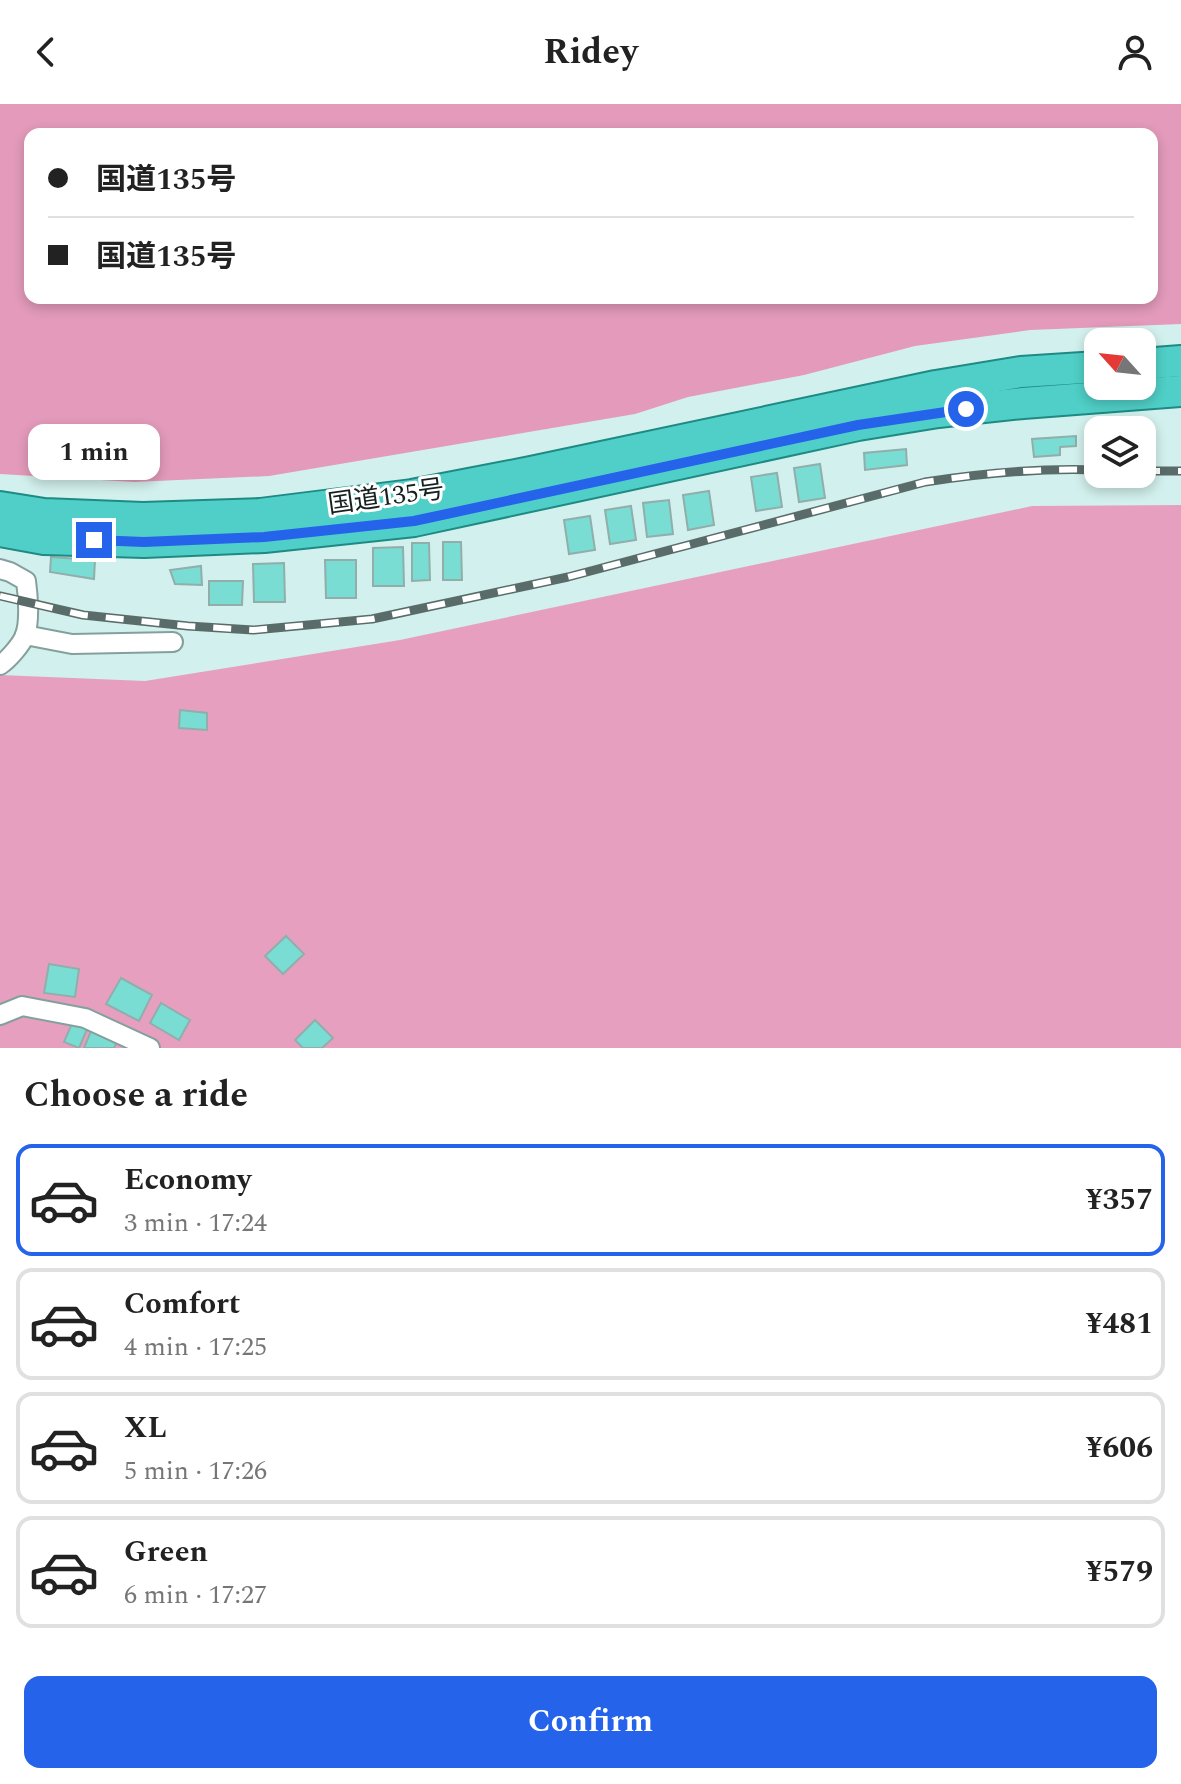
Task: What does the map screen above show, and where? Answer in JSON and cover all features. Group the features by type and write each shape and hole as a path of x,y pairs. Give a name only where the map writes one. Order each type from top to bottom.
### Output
{"highway":[{"path":"1156,363 1181,361"},
{"name":"国道135号","path":"0,507 44,514 143,518 260,514 412,495 936,386 1021,372 1084,368"},
{"name":"国道135号","path":"0,531 44,539 144,542 264,537 414,521 858,425 1023,403 1181,391"}],"street":[{"path":"0,569 26,581 28,603 25,635 7,661 0,665"},
{"path":"25,635 72,644 173,642"},
{"path":"0,1015 22,1006 85,1018 125,1043 150,1048"}],"shaded area":[{"path":"0,104 1181,104 1181,324 1030,330 915,346 804,375 688,397 635,414 269,476 134,482 0,474"},
{"path":"1181,505 1181,1048 0,1048 0,675 145,681 400,640 1032,506"}],"building":[{"path":"1076,436 1076,446 1060,447 1060,455 1034,457 1032,439"},
{"path":"906,449 907,465 865,470 864,453"},
{"path":"820,464 825,498 799,502 794,468"},
{"path":"777,473 782,507 756,511 751,477"},
{"path":"709,491 714,525 688,530 683,495"},
{"path":"669,500 673,534 647,537 643,503"},
{"path":"631,506 636,540 610,544 605,510"},
{"path":"590,516 595,550 569,554 564,520"},
{"path":"443,542 461,542 462,580 443,580"},
{"path":"412,543 429,543 430,580 412,581"},
{"path":"403,547 404,586 373,586 373,548"},
{"path":"51,557 95,560 94,579 50,572"},
{"path":"325,560 356,560 356,598 326,598"},
{"path":"284,563 285,602 254,602 253,564"},
{"path":"201,566 202,585 175,584 170,570"},
{"path":"209,581 243,581 242,605 209,605"},
{"path":"180,710 207,713 207,730 179,728"},
{"path":"286,936 304,954 283,974 265,956"},
{"path":"49,964 79,969 75,997 44,993"},
{"path":"121,978 152,995 139,1021 106,1004"},
{"path":"161,1003 190,1020 179,1040 150,1023"},
{"path":"315,1020 333,1038 322,1048 303,1048 295,1040"},
{"path":"73,1021 88,1027 79,1048 64,1042"},
{"path":"91,1031 117,1042 114,1048 84,1048"}],"railway":[{"path":"0,596 83,615 188,626 253,630 372,619 568,577 925,482 1012,472 1084,470"},
{"path":"1156,471 1181,471"}],"route":[{"path":"94,540 144,542 264,537 414,521 858,425 966,409"}]}
